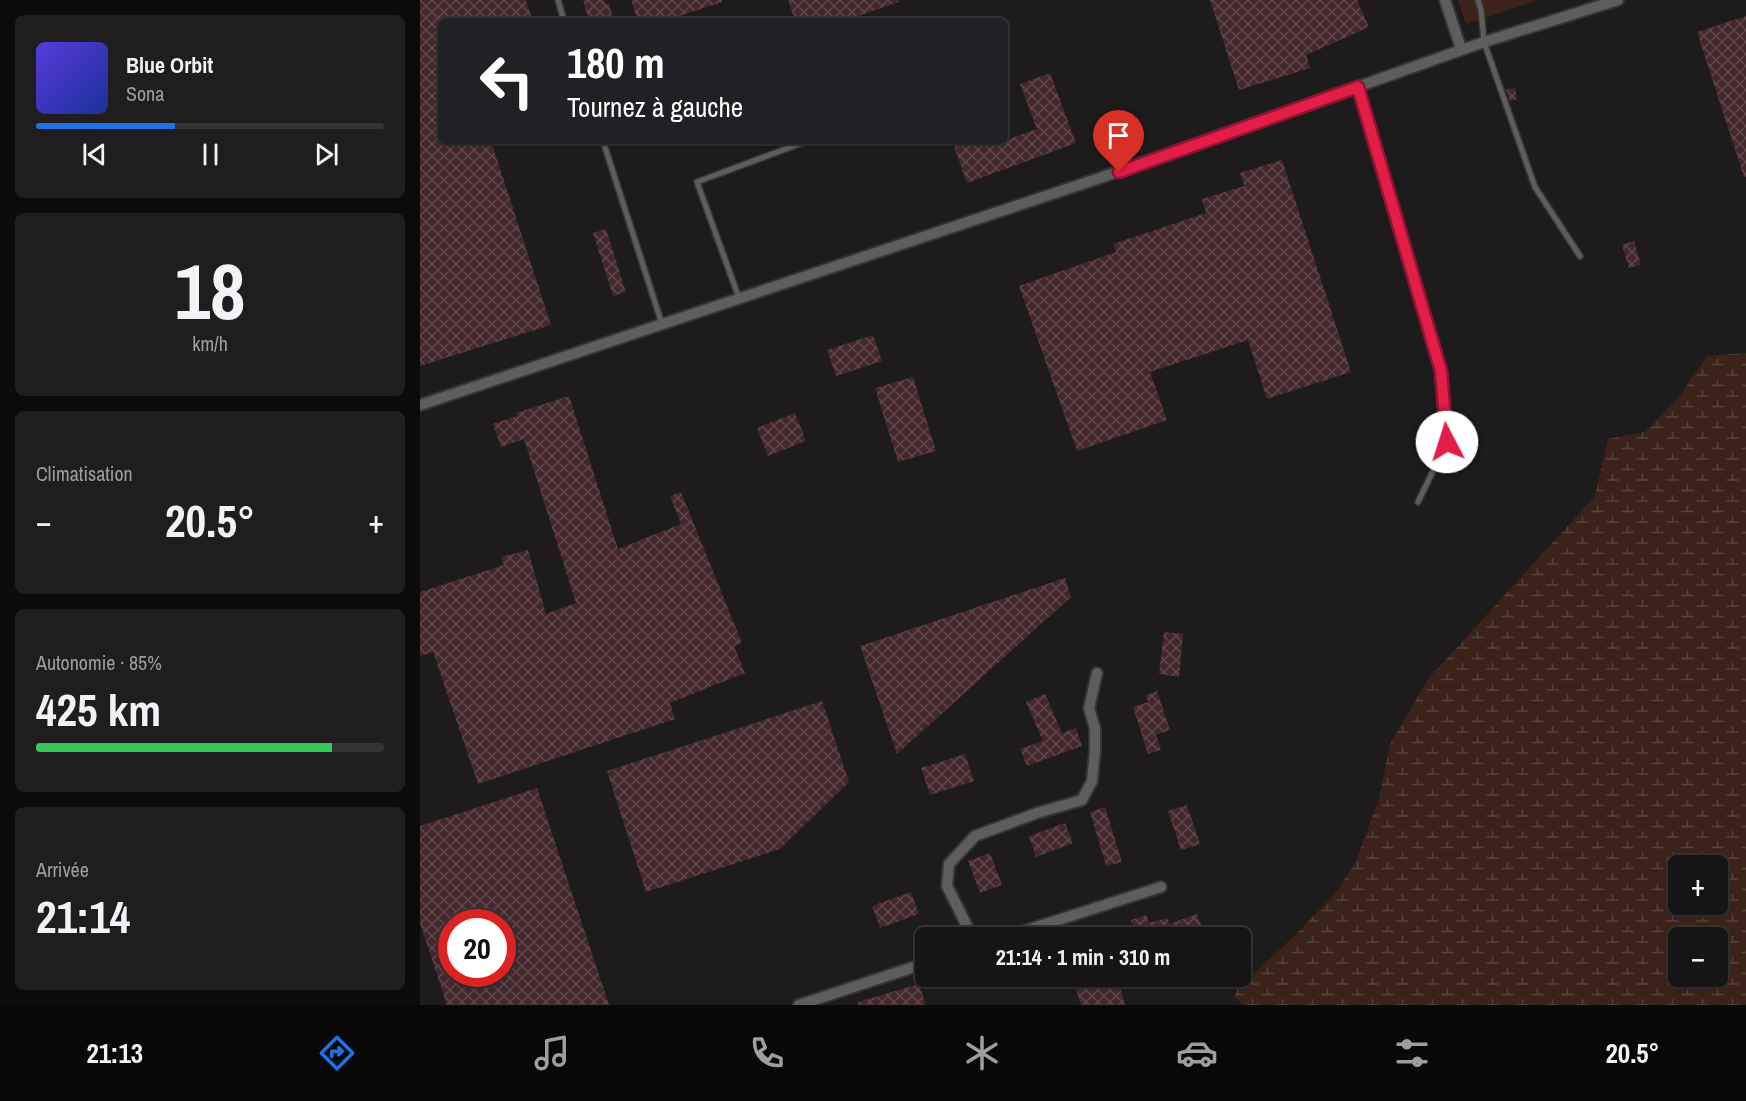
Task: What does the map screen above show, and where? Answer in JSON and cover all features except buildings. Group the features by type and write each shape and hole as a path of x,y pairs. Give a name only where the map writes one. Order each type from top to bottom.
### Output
{"street":[{"path":"1445,0 1461,49"},
{"path":"420,405 1097,179 1461,49 1618,0"},
{"path":"968,927 947,886 949,864 975,836 1037,813 1082,800 1092,781 1095,729 1089,708 1097,673"},
{"path":"1036,927 1161,887"},
{"path":"799,1005 915,967"}],"lane":[{"path":"558,0 563,18"},
{"path":"1478,0 1484,42 1535,187 1580,256"},
{"path":"1358,87 1441,371 1447,442 1418,502"},
{"path":"604,144 662,324"},
{"path":"739,298 697,182 799,144"}],"green space":[{"path":"1458,0 1539,0 1466,24"},
{"path":"1746,353 1746,1005 1245,1005 1234,997 1239,987 1251,987 1251,976 1335,894 1356,861 1379,799 1390,744 1429,678 1595,496 1608,439 1645,432 1679,397 1707,356"}],"route":[{"path":"1119,172 1358,87 1441,371 1447,442"}]}
